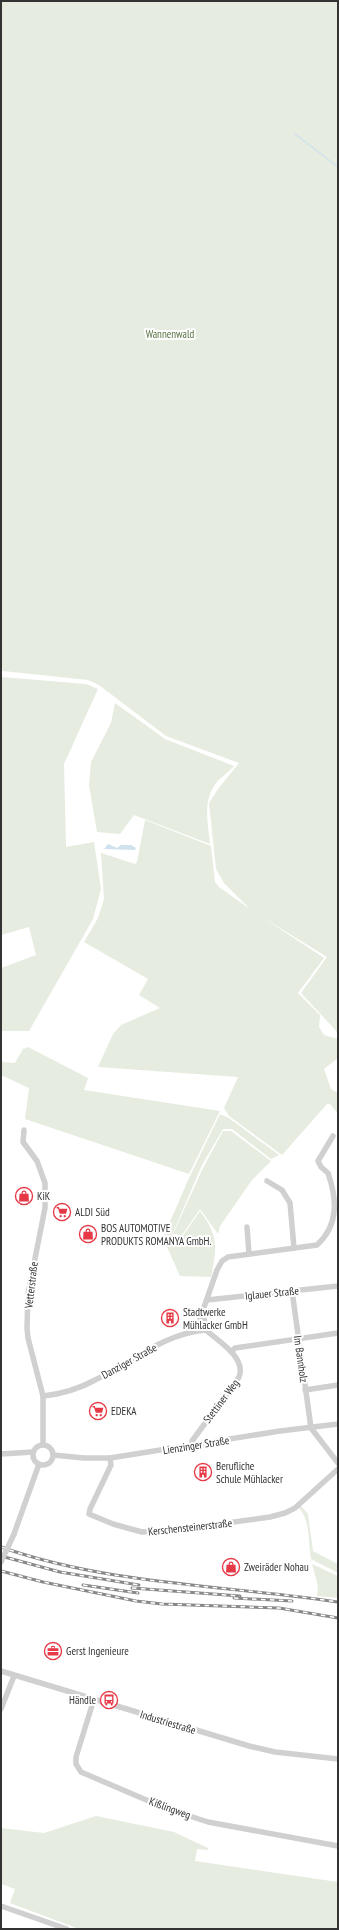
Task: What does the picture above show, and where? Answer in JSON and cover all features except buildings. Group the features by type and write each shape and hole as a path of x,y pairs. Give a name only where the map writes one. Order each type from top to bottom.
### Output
{"street":[{"name":"Vetterstraße","path":"24,1130 23,1142 37,1161 45,1184 46,1208 28,1294 27,1328 28,1338 43,1396 43,1444"},
{"path":"202,1312 206,1330 196,1330 202,1312 206,1300 217,1270 222,1261 228,1257 317,1245 322,1242 336,1223 336,1208 333,1186 328,1173 321,1167 318,1161 333,1136"},
{"path":"267,1181 282,1190 290,1203 294,1248"},
{"path":"247,1227 249,1254"},
{"name":"Iglauer Straße","path":"206,1300 338,1286"},
{"name":"Im Bannholz","path":"292,1291 311,1428"},
{"name":"Danziger Straße","path":"43,1396 60,1394 78,1388 166,1341 196,1330"},
{"name":"Stettiner Weg","path":"192,1445 192,1441 240,1377 242,1371 240,1362 206,1330"},
{"path":"231,1352 235,1348 338,1333"},
{"path":"305,1390 338,1385"},
{"name":"Lienzinger Straße","path":"54,1455 84,1458 110,1458 338,1424"},
{"path":"311,1428 338,1463"},
{"path":"43,1444 51,1448 54,1455 49,1463 39,1464 34,1459 34,1452 37,1447 43,1444"},
{"path":"1,1454 34,1452"},
{"name":"Kerschensteinerstraße","path":"110,1458 110,1465 89,1514 113,1524 142,1532 182,1529 270,1517 285,1513 295,1508 338,1469"},
{"path":"1,1562 14,1534 39,1464"},
{"name":"Industriestraße","path":"1,1671 256,1748 275,1752 338,1759"},
{"path":"1,1709 14,1676"},
{"name":"Kißlingweg","path":"94,1699 76,1757 76,1764 81,1772 165,1808 208,1822 338,1846"},
{"path":"1,1906 67,1929"}],"green space":[{"name":"Wannenwald","path":"1,1 338,1 338,1033 301,993 327,957 262,917 324,958 298,993 320,1015 319,1027 324,1035 338,1039 338,1058 324,1069 331,1089 338,1093 338,1114 330,1104 327,1104 282,1155 229,1116 224,1108 238,1077 98,1067 113,1034 121,1025 160,1008 139,995 148,979 84,942 98,918 104,899 101,853 135,864 137,862 145,820 211,846 215,882 219,887 250,909 224,883 216,869 209,803 239,763 166,736 99,685 88,680 3,671 1,667"},
{"path":"1,677 86,684 98,689 64,764 66,847 94,842 101,889 93,919 29,1031 1,1031 1,968 36,955 29,927 1,935"},
{"path":"115,703 165,739 234,766 216,783 208,799 207,821 210,844 134,815 120,834 97,832 89,785 91,762 111,723"},
{"path":"28,1047 88,1078 84,1090 220,1111 189,1174 25,1119 29,1088 1,1075 1,1062 15,1063 23,1049"},
{"path":"220,1114 229,1118 279,1155 271,1159 232,1129 223,1129 202,1165 172,1235 182,1237 200,1211 211,1228 215,1242 211,1277 180,1276 163,1238 189,1178"},
{"path":"223,1131 231,1131 271,1161 252,1180 220,1226 218,1234 200,1209 182,1235 173,1234 203,1168"},
{"path":"301,1506 308,1514 313,1551 338,1564 338,1573 311,1559 306,1519 299,1508"},
{"path":"312,1564 338,1576 338,1598 317,1596 318,1586"},
{"path":"96,1816 174,1832 208,1848 208,1850 197,1849 195,1861 338,1882 338,1929 79,1929 10,1903 15,1889 1,1884 1,1828 44,1833"}],"water":[{"path":"108,844 117,848 121,845 131,845 136,848 135,850 104,849"}],"waterway":[{"path":"295,134 338,167"}],"railway":[{"path":"1,1547 42,1560 125,1577 338,1602"},
{"path":"1,1556 60,1572 139,1585"},
{"path":"1,1571 43,1582 136,1601 162,1604 279,1608 338,1618"},
{"path":"83,1585 138,1593"},
{"path":"132,1588 240,1596"},
{"path":"234,1598 292,1601"}],"place":[{"name":"KiK","path":"24,1196"},
{"name":"ALDI Süd","path":"62,1212"},
{"name":"BOS AUTOMOTIVE PRODUKTS ROMANYA GmbH.","path":"88,1234"},
{"name":"Stadtwerke Mühlacker GmbH","path":"170,1318"},
{"name":"EDEKA","path":"98,1411"},
{"name":"Berufliche Schule Mühlacker","path":"203,1472"},
{"name":"Zweiräder Nohau","path":"231,1567"},
{"name":"Gerst Ingenieure","path":"53,1651"},
{"name":"Händle","path":"109,1700"}]}
